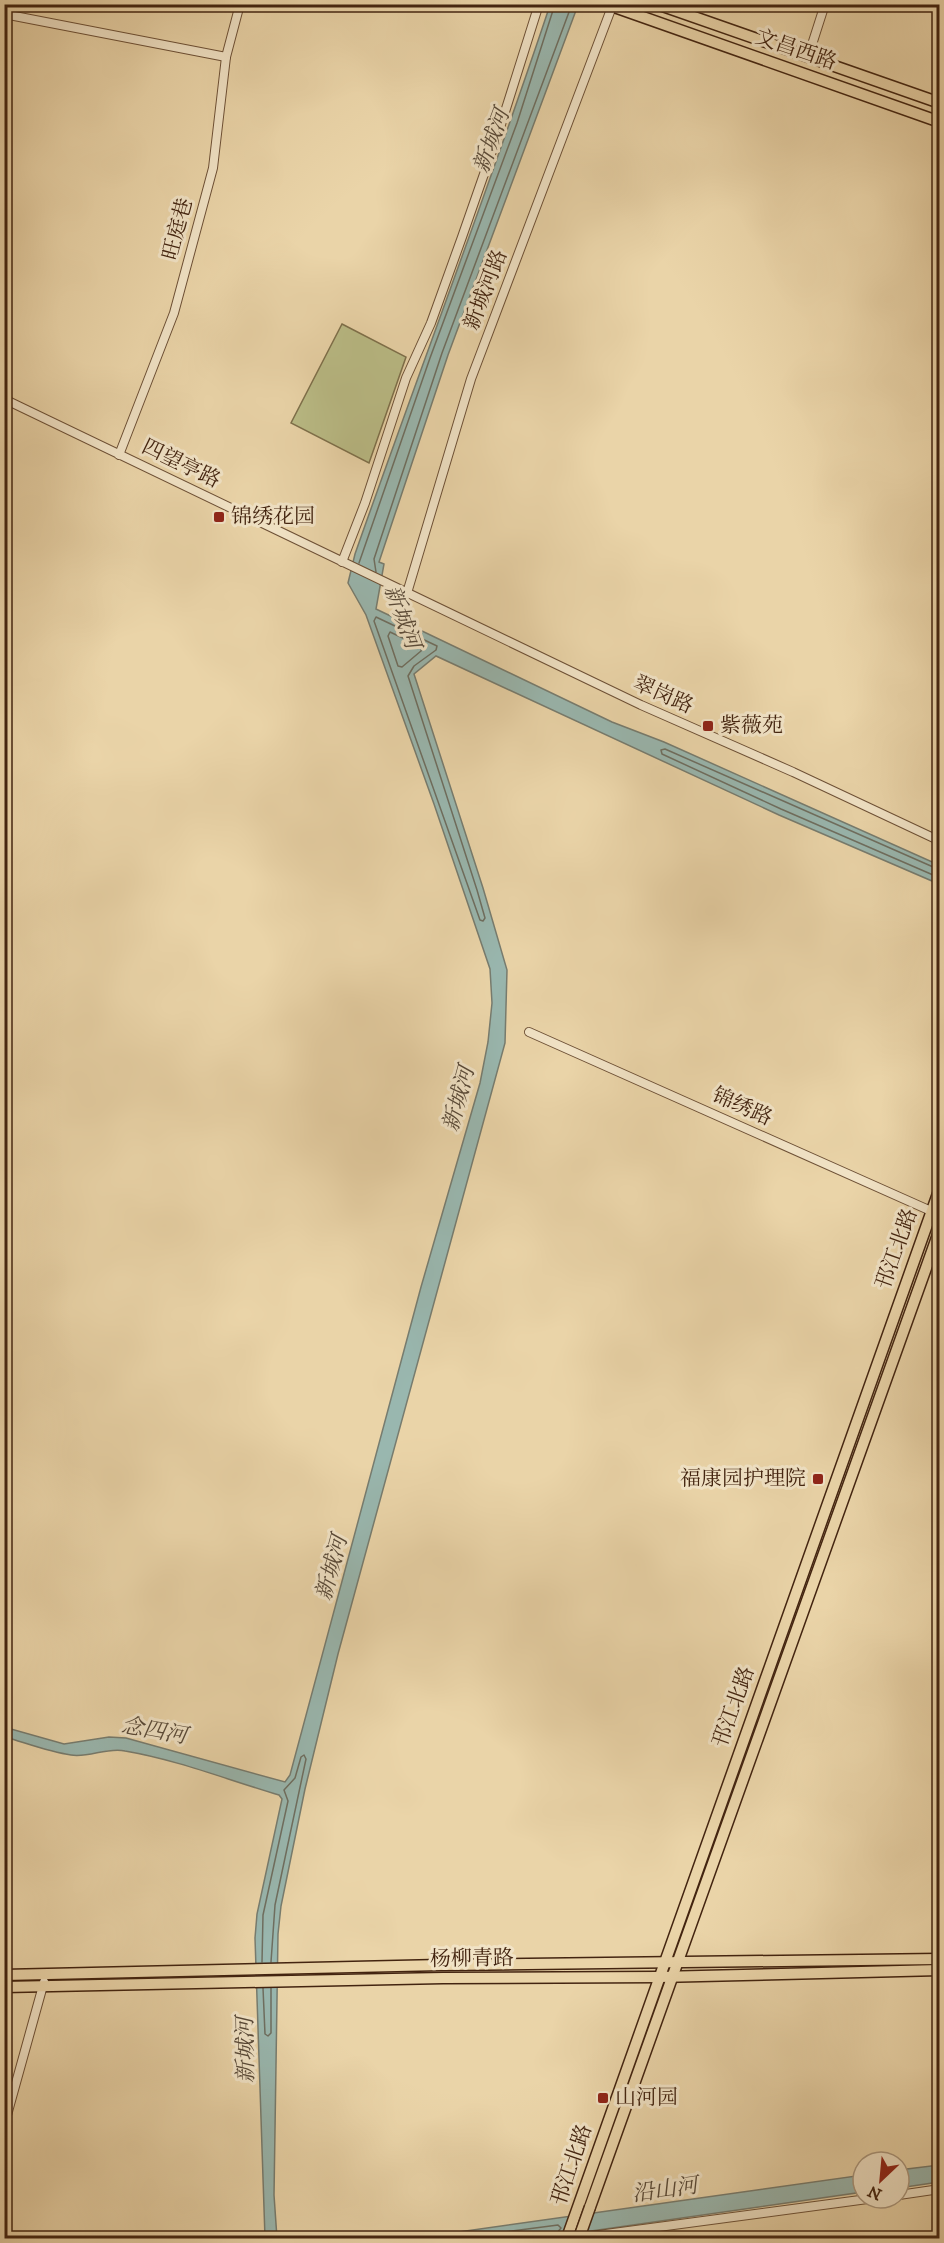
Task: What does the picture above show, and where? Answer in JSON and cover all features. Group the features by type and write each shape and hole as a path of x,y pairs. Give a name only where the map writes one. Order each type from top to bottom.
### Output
{"main road":[{"name":"文昌西路","path":"657,4 939,103"},
{"name":"文昌西路","path":"610,5 939,122"},
{"name":"邗江北路","path":"567,2238 935,1213 939,1188"},
{"name":"邗江北路","path":"577,2238 939,1229"},
{"name":"杨柳青路","path":"4,1975 298,1968 939,1959"},
{"name":"杨柳青路","path":"4,1987 659,1977 939,1970"}],"street":[{"name":"旺庭巷","path":"119,454 177,302 213,168 226,57 240,4"},
{"path":"342,562 365,503 406,378 431,323 462,237 498,134 539,4"},
{"path":"808,57 825,4"},
{"name":"新城河路","path":"407,593 471,379 610,5"},
{"path":"4,14 226,57"},
{"name":"四望亭路","path":"4,399 407,593"},
{"name":"翠岗路","path":"407,593 641,705 793,772 939,841"},
{"name":"锦绣路","path":"529,1032 935,1213"},
{"path":"4,2126 47,1974"},
{"path":"911,2193 939,2189"},
{"path":"577,2238 851,2201"}],"green space":[{"path":"342,324 406,357 369,463 291,423"}],"water":[{"path":"550,5 578,5 448,355 379,562 384,564 376,609 612,722 664,742 939,865 939,884 779,815 436,656 414,674 507,970 505,1043 338,1654 305,1789 281,1906 278,1934 274,2195 277,2238 265,2238 255,1938 257,1914 282,1799 279,1795 145,1755 118,1750 78,1756 54,1752 5,1737 4,1727 64,1744 109,1737 126,1738 285,1782 290,1775 421,1287 480,1083 488,1042 492,1003 490,969 434,804 366,615 348,583 355,554 503,143"},
{"path":"939,2165 939,2182 911,2186 911,2168"},
{"path":"851,2177 851,2194 542,2238 416,2238"}],"place":[{"name":"锦绣花园","path":"219,517"},
{"name":"紫薇苑","path":"708,726"},
{"name":"福康园护理院","path":"818,1479"},
{"name":"山河园","path":"603,2098"}],"water label":[{"name":"新城河","path":"492,141"},
{"name":"新城河","path":"402,617"},
{"name":"新城河","path":"459,1099"},
{"name":"新城河","path":"332,1568"},
{"name":"念四河","path":"154,1731"},
{"name":"新城河","path":"246,2050"},
{"name":"沿山河","path":"665,2190"}]}
